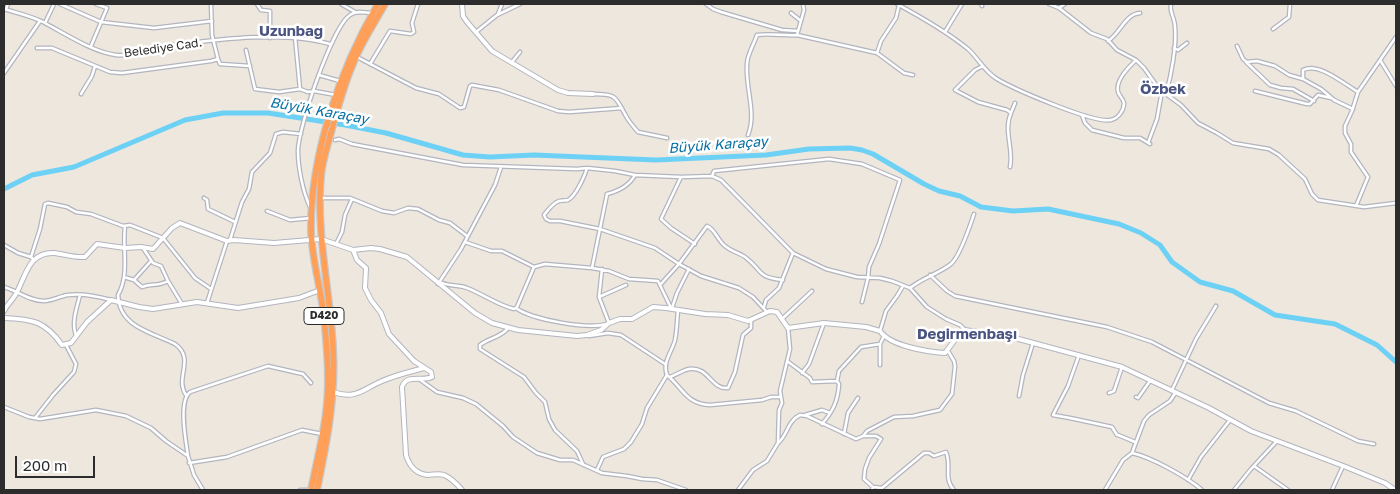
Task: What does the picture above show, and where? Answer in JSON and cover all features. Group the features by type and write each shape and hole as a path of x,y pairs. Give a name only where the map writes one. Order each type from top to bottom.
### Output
{"highway":[{"path":"325,142 340,81 349,58 378,4"},
{"path":"337,99 356,56 385,4"},
{"name":"D420","path":"317,490 327,442 334,392 333,347 321,239 320,198 325,142"},
{"name":"D420","path":"311,490 323,434 328,378 324,316 312,239 315,178 325,142"}],"street":[{"path":"5,9 8,4"},
{"path":"45,23 54,4"},
{"path":"60,4 101,22 154,28 212,21"},
{"path":"91,46 107,8 96,4"},
{"path":"211,4 213,41 220,64 250,66"},
{"path":"257,4 261,10 270,11 270,38"},
{"path":"341,4 355,12 372,13"},
{"path":"370,64 390,31 411,34 414,32 412,23 418,4"},
{"path":"462,4 463,16 492,51 558,90 611,95 619,101 638,132 667,138"},
{"path":"498,15 502,4"},
{"path":"476,32 498,15 520,4"},
{"path":"706,4 713,10 782,30 798,31"},
{"path":"797,36 804,10 803,4"},
{"path":"877,52 880,41 896,18 898,4 944,32 967,49 996,78 1016,89 1082,116 1110,121 1124,107 1123,99 1118,91 1118,85 1122,76 1136,60"},
{"path":"944,32 962,4"},
{"path":"1049,4 1059,8 1091,33 1104,38 1117,50 1136,60 1162,92 1181,105 1198,124 1217,133 1228,141 1270,149 1279,155 1305,179 1312,194 1318,200 1364,207 1396,204"},
{"path":"1059,8 1065,4"},
{"path":"1166,94 1172,70 1174,48 1175,24 1170,13 1171,4"},
{"path":"1273,29 1289,17 1290,4"},
{"name":"Belediye Cad.","path":"5,9 45,23 91,46 114,55 213,41 270,38 294,37 330,44"},
{"path":"267,211 290,220 312,215 302,181 298,152 300,134 330,44 348,16 355,12"},
{"path":"791,13 801,21"},
{"path":"1108,41 1113,38 1131,16 1135,13 1140,13"},
{"path":"4,73 40,21"},
{"path":"748,135 752,116 747,63 757,35 797,36 877,52 904,73 913,75"},
{"path":"294,37 300,89"},
{"path":"1356,206 1368,177 1350,152 1351,144 1344,133 1345,126 1358,92 1396,37"},
{"path":"1174,48 1178,50 1187,43"},
{"path":"1237,46 1248,66 1270,85 1293,89 1314,101"},
{"path":"37,48 52,48 110,72 218,59"},
{"path":"246,50 254,89 279,92 300,89 337,99"},
{"path":"511,63 520,52"},
{"path":"356,56 416,88 436,93 460,108 464,106 470,86 472,85 499,90 558,111 569,112 622,108"},
{"path":"1244,59 1247,62 1257,61 1275,66 1289,75 1303,79 1321,89 1332,99"},
{"path":"1380,60 1396,86"},
{"path":"4,62 10,64"},
{"path":"81,94 92,76 95,66"},
{"path":"983,66 975,70 955,90 978,102 1007,110 1011,113"},
{"path":"1303,79 1303,70 1318,68 1358,92"},
{"path":"319,75 340,81"},
{"path":"1082,116 1085,123 1092,130 1124,138 1140,138 1149,143 1157,119 1162,92"},
{"path":"1255,92 1307,104 1314,101 1318,95 1353,108"},
{"path":"1010,167 1012,151 1008,123 1015,103"},
{"path":"207,303 242,202 249,189 252,172 270,152 276,134 283,132 300,134"},
{"path":"335,140 339,139 352,144 453,164 587,168 635,175 712,176 721,180 793,254 805,258 817,266 856,277 886,279 910,288 926,307 960,325 965,330 1033,343 1122,367 1174,391 1251,431 1344,466 1385,483 1395,490"},
{"path":"712,176 714,172 731,168 762,167 829,159 862,164 900,180 879,244 869,267 862,302"},
{"path":"439,283 458,256 495,186 501,166"},
{"path":"587,168 584,178 568,200 558,201 544,217 550,221 560,221 600,229 655,248 701,276 739,288 764,307 767,312"},
{"path":"592,268 607,194 632,182 635,175"},
{"path":"681,177 661,219 695,244"},
{"path":"204,198 207,200 208,209 235,222"},
{"path":"320,198 352,199 397,214 408,208 421,210 439,220 450,223 467,236"},
{"path":"336,244 342,232 345,215 352,199"},
{"path":"4,311 17,293 32,258 45,204 48,203 67,207 76,212 91,214 125,226 130,225 163,238 195,278 211,289"},
{"path":"910,288 951,264 966,236 974,214"},
{"path":"4,245 32,258 52,253 85,257 97,244 153,249 175,225 180,223 228,240 274,242 321,239 353,250 371,248 407,257 475,313 492,323 532,332 577,336 608,333 621,335 665,364 669,376 690,399 703,404 781,397"},
{"path":"125,226 124,278 118,295 118,301 123,315 128,321 180,349 185,363 182,384 186,395 184,404 189,463 203,490"},
{"path":"660,285 695,244 707,226 725,247 744,256 762,276 783,280"},
{"path":"465,242 490,251 506,253 534,266 545,264 602,269 629,279 658,281 672,309"},
{"path":"143,248 152,261 161,266 182,304"},
{"path":"353,250 357,260 366,268 365,288 381,313 389,334 393,340 431,372 433,376 427,380 411,378 403,383 401,390 408,462 418,473 445,475 462,490"},
{"path":"764,307 766,300 779,288 793,254"},
{"path":"134,280 152,261"},
{"path":"516,308 534,266"},
{"path":"602,269 599,297 609,323"},
{"path":"672,309 677,293 690,269"},
{"path":"930,275 955,296 1107,327 1152,342 1269,403 1296,411 1358,441 1374,444"},
{"path":"124,278 134,280 142,287 148,285 160,286 168,281"},
{"path":"439,283 465,286 501,305 512,309 516,308 528,314 592,327 632,319 653,307 728,315 751,321 767,312 777,312 788,328 790,348 780,391 782,403 778,443"},
{"path":"599,297 626,285"},
{"path":"880,331 886,311 903,286"},
{"path":"4,287 24,297 45,301 68,295 80,295 153,309 197,302 238,308 299,298 320,290"},
{"path":"782,320 812,291"},
{"path":"77,336 74,331 75,316 80,295"},
{"path":"66,345 111,300"},
{"path":"1105,490 1123,460 1132,453 1146,418 1170,402 1186,360 1216,306"},
{"path":"665,364 675,339 678,309"},
{"path":"4,318 21,318 38,322 48,328 55,334 62,345 66,345 76,364 74,372 35,418"},
{"path":"596,470 603,457 624,449 631,442 642,424 647,408 669,376 688,369 697,369 703,371 719,386 728,388 735,372 743,335 752,328 751,321"},
{"path":"587,335 601,330 609,323"},
{"path":"788,328 824,323 866,326 880,331 884,336 909,348 945,353 965,330"},
{"path":"802,373 809,364 814,345 822,332 824,323"},
{"path":"508,328 501,334 483,342 480,345 480,349 524,377 545,402 549,419 555,430 577,451 583,465"},
{"path":"880,366 880,344 884,336"},
{"path":"1019,396 1033,343"},
{"path":"822,424 831,413 838,397 839,384 837,381 839,371 862,347 880,344"},
{"path":"863,436 867,431 894,417 912,416 940,410 952,394 955,366 948,351"},
{"path":"1080,356 1053,416 1112,428 1116,436 1118,434 1135,442"},
{"path":"787,361 810,378 812,382 837,381"},
{"path":"186,395 200,388 268,366 303,374 311,383"},
{"path":"1109,393 1114,391 1122,367"},
{"path":"334,392 351,396 365,391 381,381 408,371 424,368"},
{"path":"419,379 436,392 463,398 476,404 532,451 560,460 573,460 602,473 657,480 686,490"},
{"path":"1136,397 1138,398 1151,380"},
{"path":"844,434 848,413 858,398"},
{"path":"4,408 40,419 96,410 109,411 126,416 151,428 188,456"},
{"path":"738,490 753,470 767,461 794,419 822,410 831,413"},
{"path":"803,415 856,439 863,436 876,436 881,439 865,469 864,479 872,489 882,488 924,453 934,456 946,452 949,461 947,480 954,490"},
{"path":"1188,480 1201,457 1230,419"},
{"path":"189,463 236,455 302,430 323,434"},
{"path":"1234,490 1277,441"},
{"path":"1132,453 1140,455 1188,480 1202,490"},
{"path":"1254,466 1288,490"},
{"path":"1332,490 1344,466"},
{"path":"300,490 311,490"}],"waterway":[{"name":"Büyük Karaçay","path":"4,189 32,175 74,167 185,120 223,113 268,113 345,125 386,133 463,155 490,157 534,155 656,160 766,155 809,149 850,148 873,154 924,184 939,191 960,196 981,207 1013,211 1048,209 1119,224 1141,233 1160,245 1172,262 1200,282 1233,291 1275,315 1335,324 1377,345 1396,362"}],"district":[{"name":"Uzunbağ","path":"291,31"},
{"name":"Özbek","path":"1163,89"},
{"name":"Değirmenbaşı","path":"967,334"}]}
